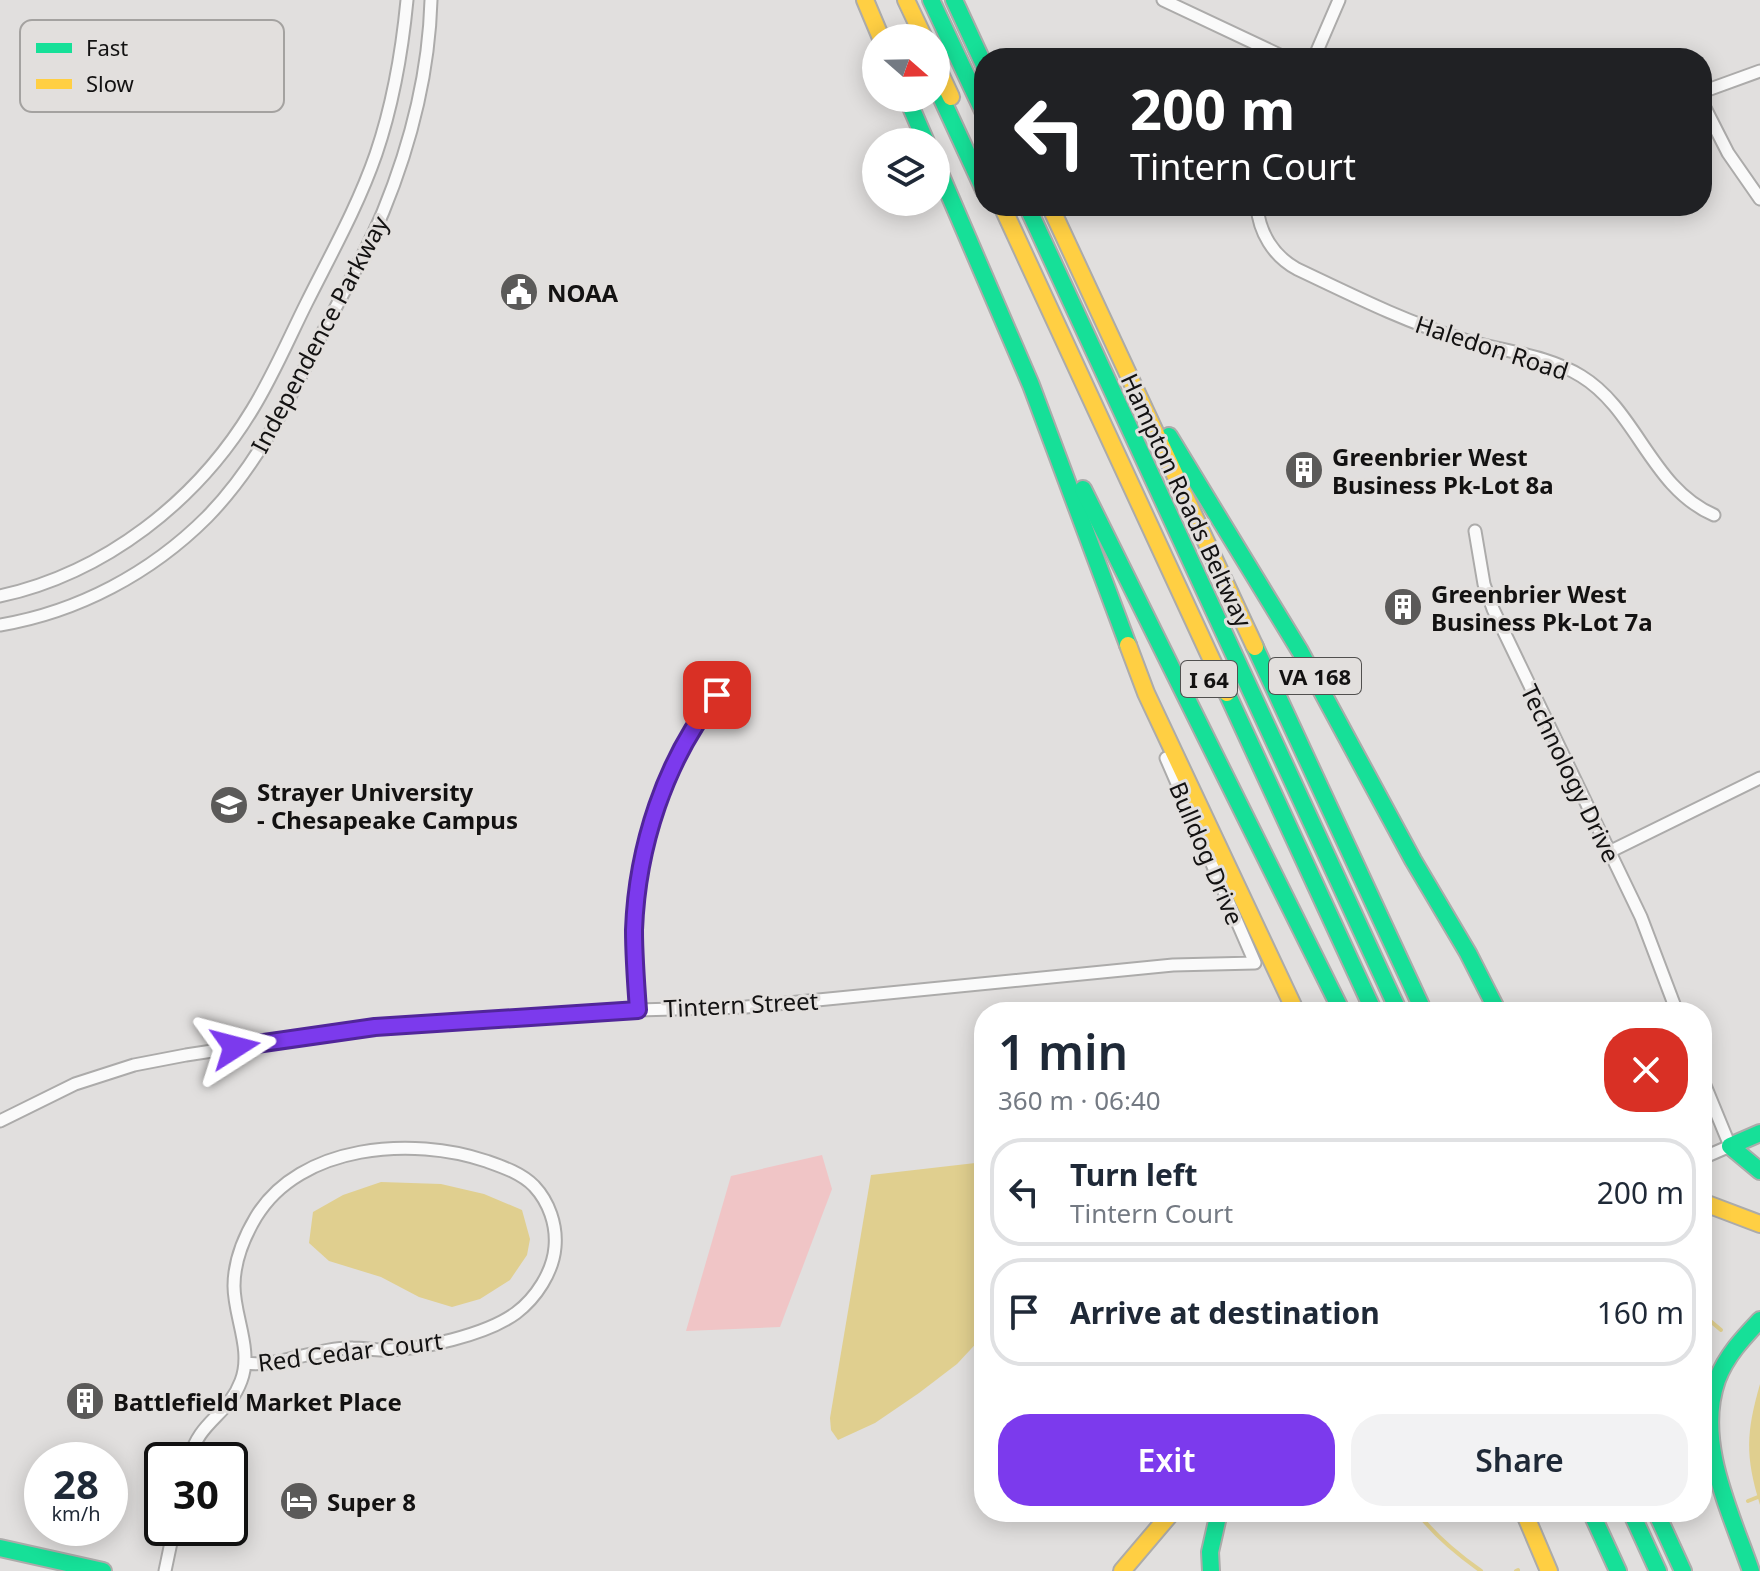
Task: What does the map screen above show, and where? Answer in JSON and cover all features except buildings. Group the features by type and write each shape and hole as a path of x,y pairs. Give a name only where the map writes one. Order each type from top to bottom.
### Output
{"main road":[{"path":"865,0 875,24"},
{"path":"897,0 908,24"},
{"path":"906,0 917,24"},
{"path":"931,0 974,92"},
{"path":"954,0 976,48"},
{"path":"950,95 974,147"},
{"path":"948,112 974,168"},
{"path":"950,197 1031,385 1146,693 1289,1002"},
{"name":"I 64","path":"996,216 1357,1002"},
{"path":"1007,216 1369,1002"},
{"path":"1032,216 1394,1002"},
{"name":"Hampton Roads Beltway","path":"1055,216 1419,1002"},
{"name":"VA 168","path":"1117,349 1300,651 1493,1002"},
{"path":"1031,385 1337,1002"},
{"path":"1413,860 1480,1002"},
{"path":"1760,1133 1730,1146 1760,1171"},
{"path":"1712,1206 1760,1224"},
{"path":"1712,1408 1718,1380 1728,1358 1760,1320"},
{"path":"1712,1441 1718,1478 1748,1571"},
{"path":"1712,1497 1748,1571"},
{"path":"1122,1571 1164,1522"},
{"path":"1211,1571 1210,1552 1217,1522"},
{"path":"1528,1522 1549,1571"},
{"path":"1596,1522 1618,1571"},
{"path":"1609,1522 1631,1571"},
{"path":"1636,1522 1658,1571"},
{"path":"1661,1522 1683,1571"},
{"path":"0,1548 103,1571"}],"street":[{"name":"Independence Parkway","path":"0,596 63,575 127,541 191,489 229,444 261,393 349,219 366,178 396,80 407,0"},
{"name":"Independence Parkway","path":"0,625 52,613 95,597 133,575 175,546 208,515 253,461 382,215 399,171 430,39 431,0"},
{"path":"1163,0 1265,48"},
{"path":"1318,48 1339,0"},
{"path":"1712,88 1760,71"},
{"path":"1712,122 1728,153 1760,199"},
{"name":"Haledon Road","path":"1259,216 1264,236 1279,257 1297,269 1417,324 1563,367 1582,377 1607,399 1674,489 1698,509 1714,515"},
{"name":"Technology Drive","path":"1475,531 1484,584 1493,609 1641,917 1673,1002"},
{"path":"638,1010 635,923 646,842 674,764 698,720 717,695"},
{"name":"Bulldog Drive","path":"1160,743 1255,963"},
{"path":"1609,852 1760,778"},
{"name":"Tintern Street","path":"0,1121 75,1084 134,1065 375,1027 638,1010 746,1007 1146,967 1255,963"},
{"path":"1712,1102 1730,1146 1712,1154"},
{"name":"Red Cedar Court","path":"194,1442 233,1397 241,1381 246,1363 234,1286 245,1238 256,1215 291,1180 347,1156 409,1148 440,1150 471,1156 519,1174 545,1201 556,1237 554,1256 546,1277 528,1302 496,1324 414,1347 316,1351 263,1364 246,1363"},
{"path":"165,1571 170,1546"}],"shaded area":[{"path":"822,1155 832,1189 780,1327 686,1331 731,1176"},
{"path":"974,1163 974,1346 957,1364 919,1393 875,1423 838,1440 831,1430 830,1418 871,1175"},
{"path":"381,1182 441,1184 484,1194 522,1210 530,1239 527,1255 510,1280 480,1299 452,1307 419,1297 381,1277 329,1261 309,1243 313,1212 343,1195"},
{"path":"1760,1384 1760,1505 1749,1444"}],"waterway":[{"path":"1712,1322 1721,1330"},
{"path":"1748,1501 1758,1497"},
{"path":"1425,1522 1446,1544 1481,1571"}],"traffic: fast":[{"path":"931,0 974,92"},
{"path":"954,0 976,48"},
{"path":"913,112 920,128"},
{"path":"948,112 974,168"},
{"path":"950,197 1031,385 1128,645"},
{"path":"1032,216 1394,1002"},
{"path":"1169,436 1300,651 1493,1002"},
{"path":"1083,489 1337,1002"},
{"path":"1255,647 1419,1002"},
{"path":"1227,693 1369,1002"},
{"path":"1760,1133 1730,1146 1760,1171"},
{"path":"1712,1400 1725,1363 1760,1320"},
{"path":"1712,1444 1718,1477 1751,1571"},
{"path":"1211,1571 1210,1552 1217,1522"},
{"path":"1596,1522 1618,1571"},
{"path":"1636,1522 1658,1571"},
{"path":"1661,1522 1683,1571"},
{"path":"0,1548 103,1571"}],"traffic: slow":[{"path":"865,0 875,24"},
{"path":"906,0 917,24"},
{"path":"1007,216 1227,693"},
{"path":"1055,216 1255,647"},
{"path":"1128,645 1146,693 1291,1002"},
{"path":"1712,1206 1760,1224"},
{"path":"1122,1571 1164,1522"},
{"path":"1528,1522 1549,1571"}],"place":[{"name":"NOAA","path":"519,292"},
{"name":"Greenbrier West Business Pk-Lot 8a","path":"1304,470"},
{"name":"Greenbrier West Business Pk-Lot 7a","path":"1403,607"},
{"name":"Strayer University - Chesapeake Campus","path":"229,805"},
{"name":"Battlefield Market Place","path":"85,1401"},
{"name":"Super 8","path":"299,1501"}],"route":[{"path":"235,1047 375,1027 638,1010 634,933 646,842 674,764 698,720 717,695"}]}
